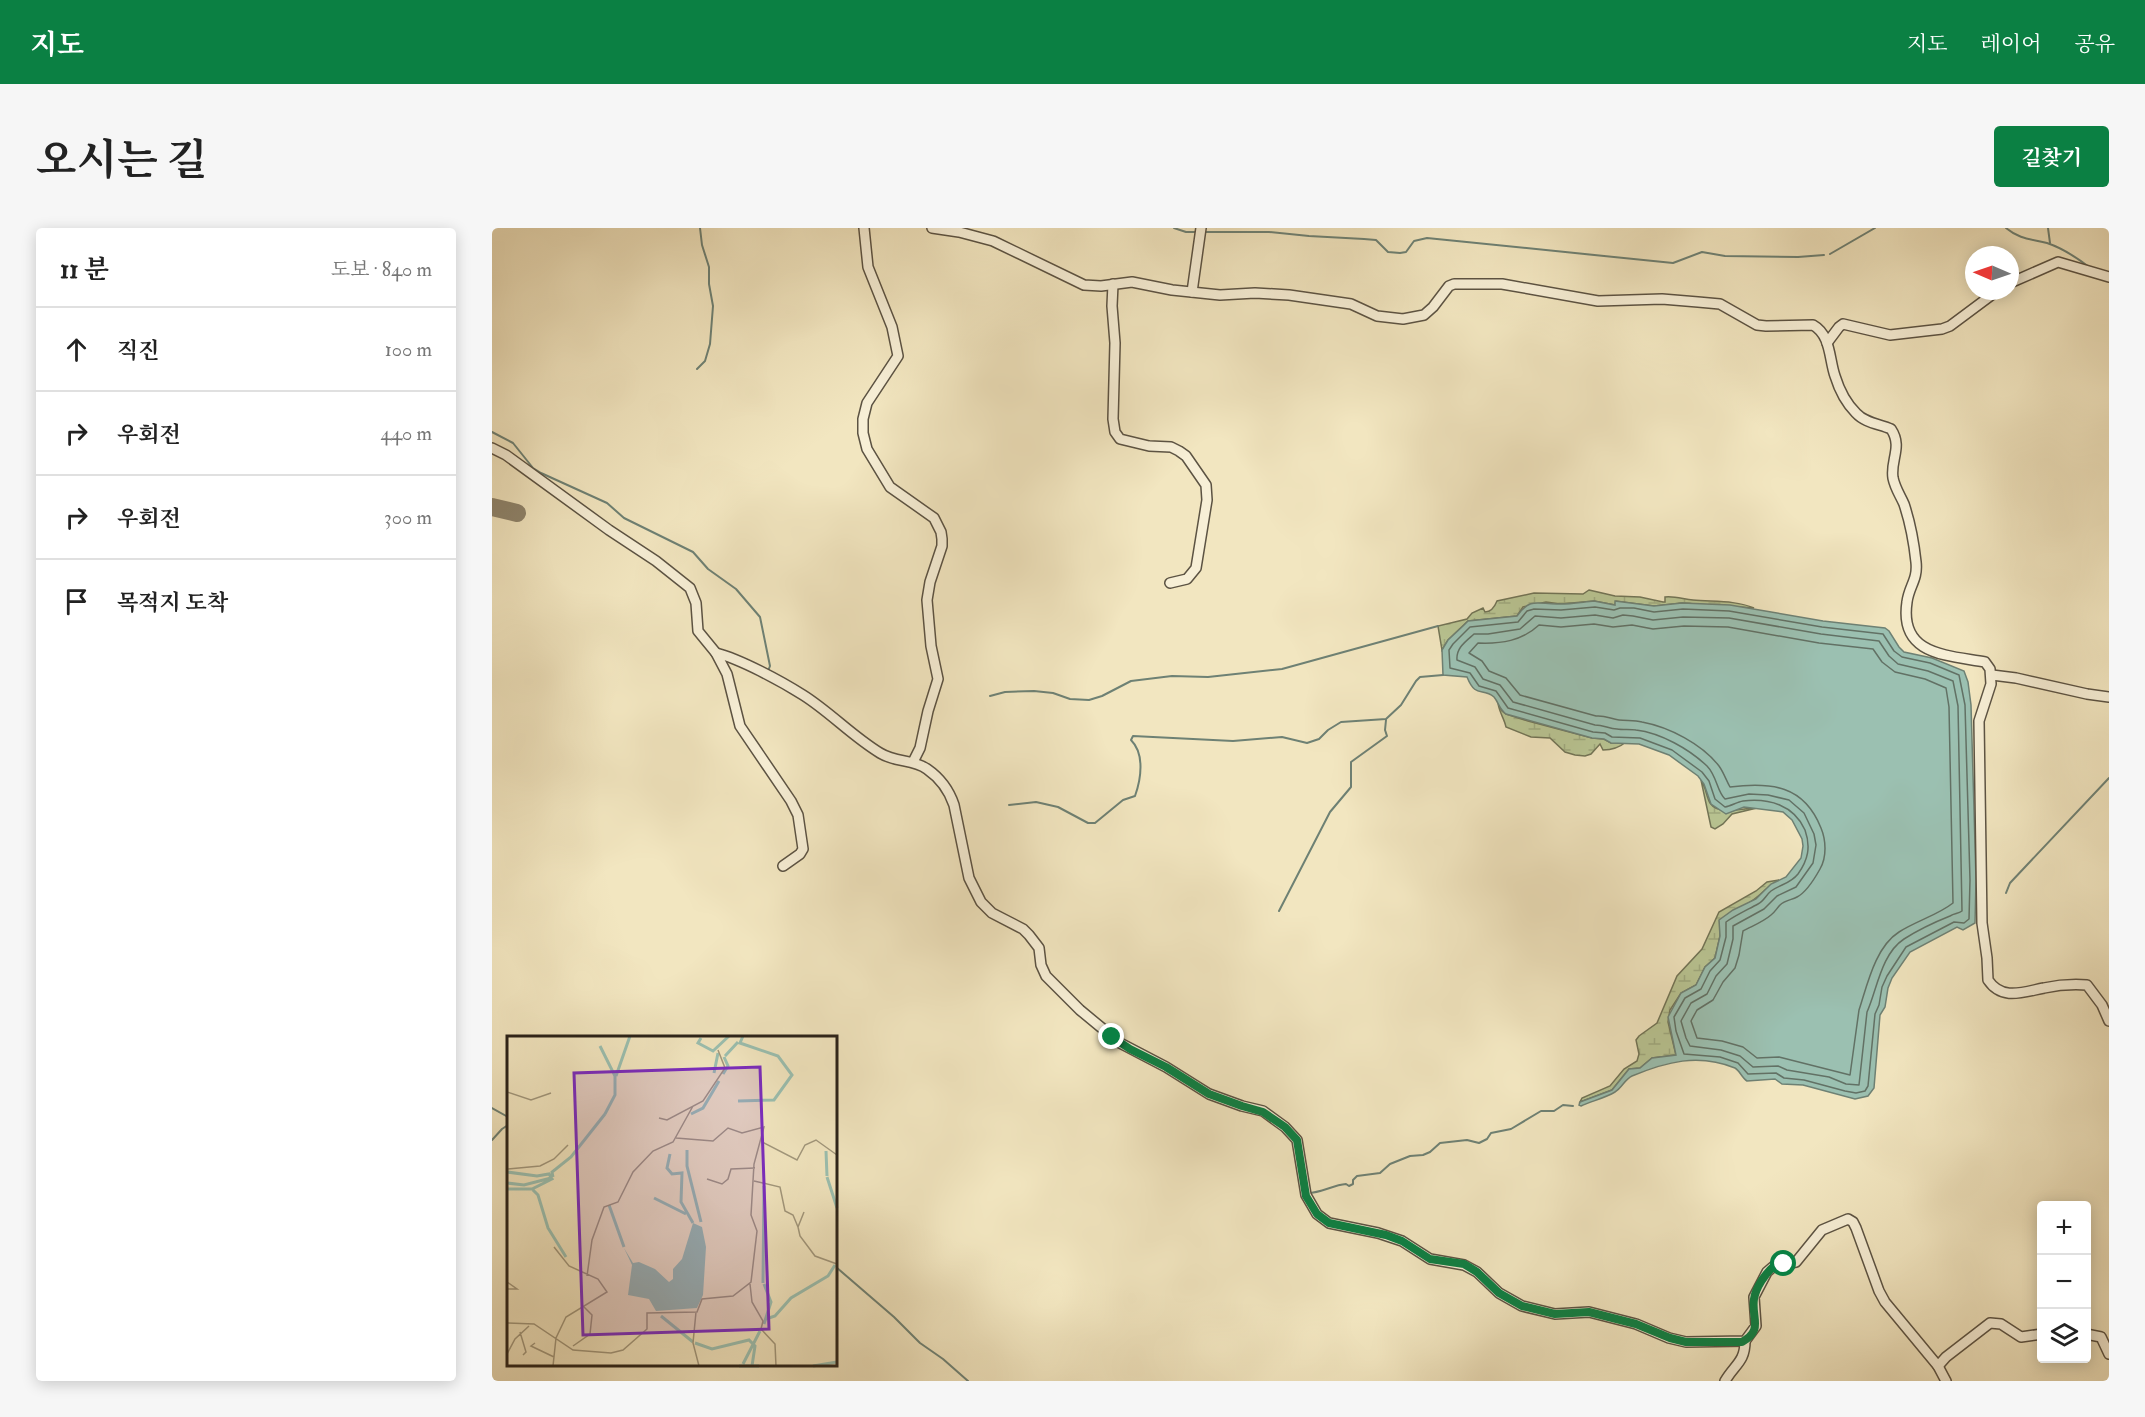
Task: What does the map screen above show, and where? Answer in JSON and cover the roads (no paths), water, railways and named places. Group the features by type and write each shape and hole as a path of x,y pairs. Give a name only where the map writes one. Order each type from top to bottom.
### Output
{"street":[{"path":"864,228 868,267 892,327 898,356 867,403 863,419 864,442 890,487 934,518 942,538 942,546 930,582 927,600 938,679 920,747 913,762"},
{"path":"932,228 959,230 993,241 1084,285 1101,286 1132,282 1220,295 1255,293 1289,295 1351,304 1377,316 1403,319 1424,315 1433,308 1449,286 1454,284 1502,284 1598,301 1662,299 1720,304 1757,324 1813,325 1819,328 1827,343 1839,387 1856,413 1868,421 1891,429 1897,443 1892,476 1903,501 1910,527 1917,575 1907,601 1906,623 1910,636 1915,642 1941,653 1985,662 1992,675 1978,722 1982,923 1987,951 1988,980 1997,990 2008,994 2061,986 2087,985 2102,1005 2109,1021"},
{"path":"1192,292 1201,228"},
{"path":"2019,279 2058,262 2109,277"},
{"path":"1113,284 1115,432 1120,439 1149,446 1171,447 1179,451 1186,456 1201,477 1208,492 1196,567 1187,579 1170,583"},
{"path":"1827,343 1843,324 1890,335 1942,329 1950,326 1985,300"},
{"path":"492,448 506,455 609,530 656,561 690,588 696,603 698,631 716,653 731,685 740,726 798,815 803,849 800,854 783,866"},
{"path":"716,653 737,661 803,695 882,754 900,762 913,762 930,771 940,780 951,796 969,878 981,902 992,913 1029,934 1039,948 1041,965 1046,976 1080,1010 1120,1042 1209,1094 1263,1112 1293,1134 1297,1140 1303,1169 1304,1190 1317,1214 1324,1220 1337,1226 1393,1238 1435,1261 1464,1264 1477,1272 1499,1293 1522,1306 1555,1314 1589,1312 1636,1324 1686,1342 1745,1341"},
{"path":"1992,675 2109,697"},
{"path":"1725,1381 1743,1358 1745,1341 1756,1326 1754,1297 1767,1272 1774,1266 1796,1262 1822,1230 1848,1220 1853,1222 1856,1228 1879,1291 1938,1366 1946,1381"},
{"path":"1938,1366 1946,1357 1990,1323 2001,1324 2021,1337 2037,1335"},
{"path":"2091,1335 2101,1337 2109,1354"}],"water":[{"path":"1594,601 1615,605 1615,601 1654,606 1682,603 1730,605 1823,621 1885,628 1904,652 1932,658 1964,671 1971,705 1975,923 1963,930 1957,927 1910,952 1892,978 1885,1007 1880,1015 1874,1088 1868,1096 1855,1099 1803,1085 1782,1084 1775,1079 1747,1081 1735,1068 1721,1063 1695,1060 1670,1063 1645,1071 1630,1077 1611,1094 1579,1105 1580,1102 1612,1090 1629,1069 1640,1068 1652,1058 1676,1055 1668,1017 1681,993 1696,985 1705,967 1715,958 1720,936 1719,920 1756,899 1771,884 1786,877 1801,858 1803,846 1802,839 1792,820 1783,812 1744,807 1726,814 1711,804 1704,784 1698,776 1669,755 1639,744 1611,743 1604,739 1592,738 1506,714 1494,697 1473,688 1467,677 1443,675 1442,650 1448,640 1468,621 1517,616 1527,606 1536,603 1564,604"}],"waterway":[{"path":"697,369 705,361 710,344 713,306 709,267 702,245 700,228"},
{"path":"1174,228 1196,232"},
{"path":"1830,254 1875,228"},
{"path":"2006,228 2020,237 2058,247 2089,267"},
{"path":"2048,228 2050,243"},
{"path":"1203,232 1269,232 1376,240 1388,252 1400,253 1406,252 1414,241 1427,238 1673,263 1702,252 1725,256 1824,255"},
{"path":"492,432 513,443 533,468 607,503 624,518 693,552 708,569 736,589 760,617 770,666 768,671"},
{"path":"990,696 1005,692 1034,691 1053,693 1070,699 1089,700 1131,681 1172,676 1208,677 1282,669 1438,626"},
{"path":"1009,805 1036,802 1058,807 1088,823 1095,823 1123,800 1135,796 1139,782 1140,759 1131,740 1133,736 1233,741 1282,737 1307,743 1319,739 1341,722 1386,719 1401,705 1420,677 1443,675"},
{"path":"1279,911 1330,812 1351,787 1351,762 1387,736 1386,720"},
{"path":"2006,893 2010,883 2109,778"},
{"path":"1308,1193 1346,1184 1349,1186 1353,1184 1357,1176 1380,1173 1390,1164 1410,1156 1423,1155 1440,1143 1467,1140 1479,1143 1487,1139 1491,1133 1511,1129 1541,1111 1554,1111 1563,1105 1573,1106"},
{"path":"492,1108 507,1116"},
{"path":"492,1140 507,1126"},
{"path":"837,1268 894,1317 920,1343 968,1381"}]}
